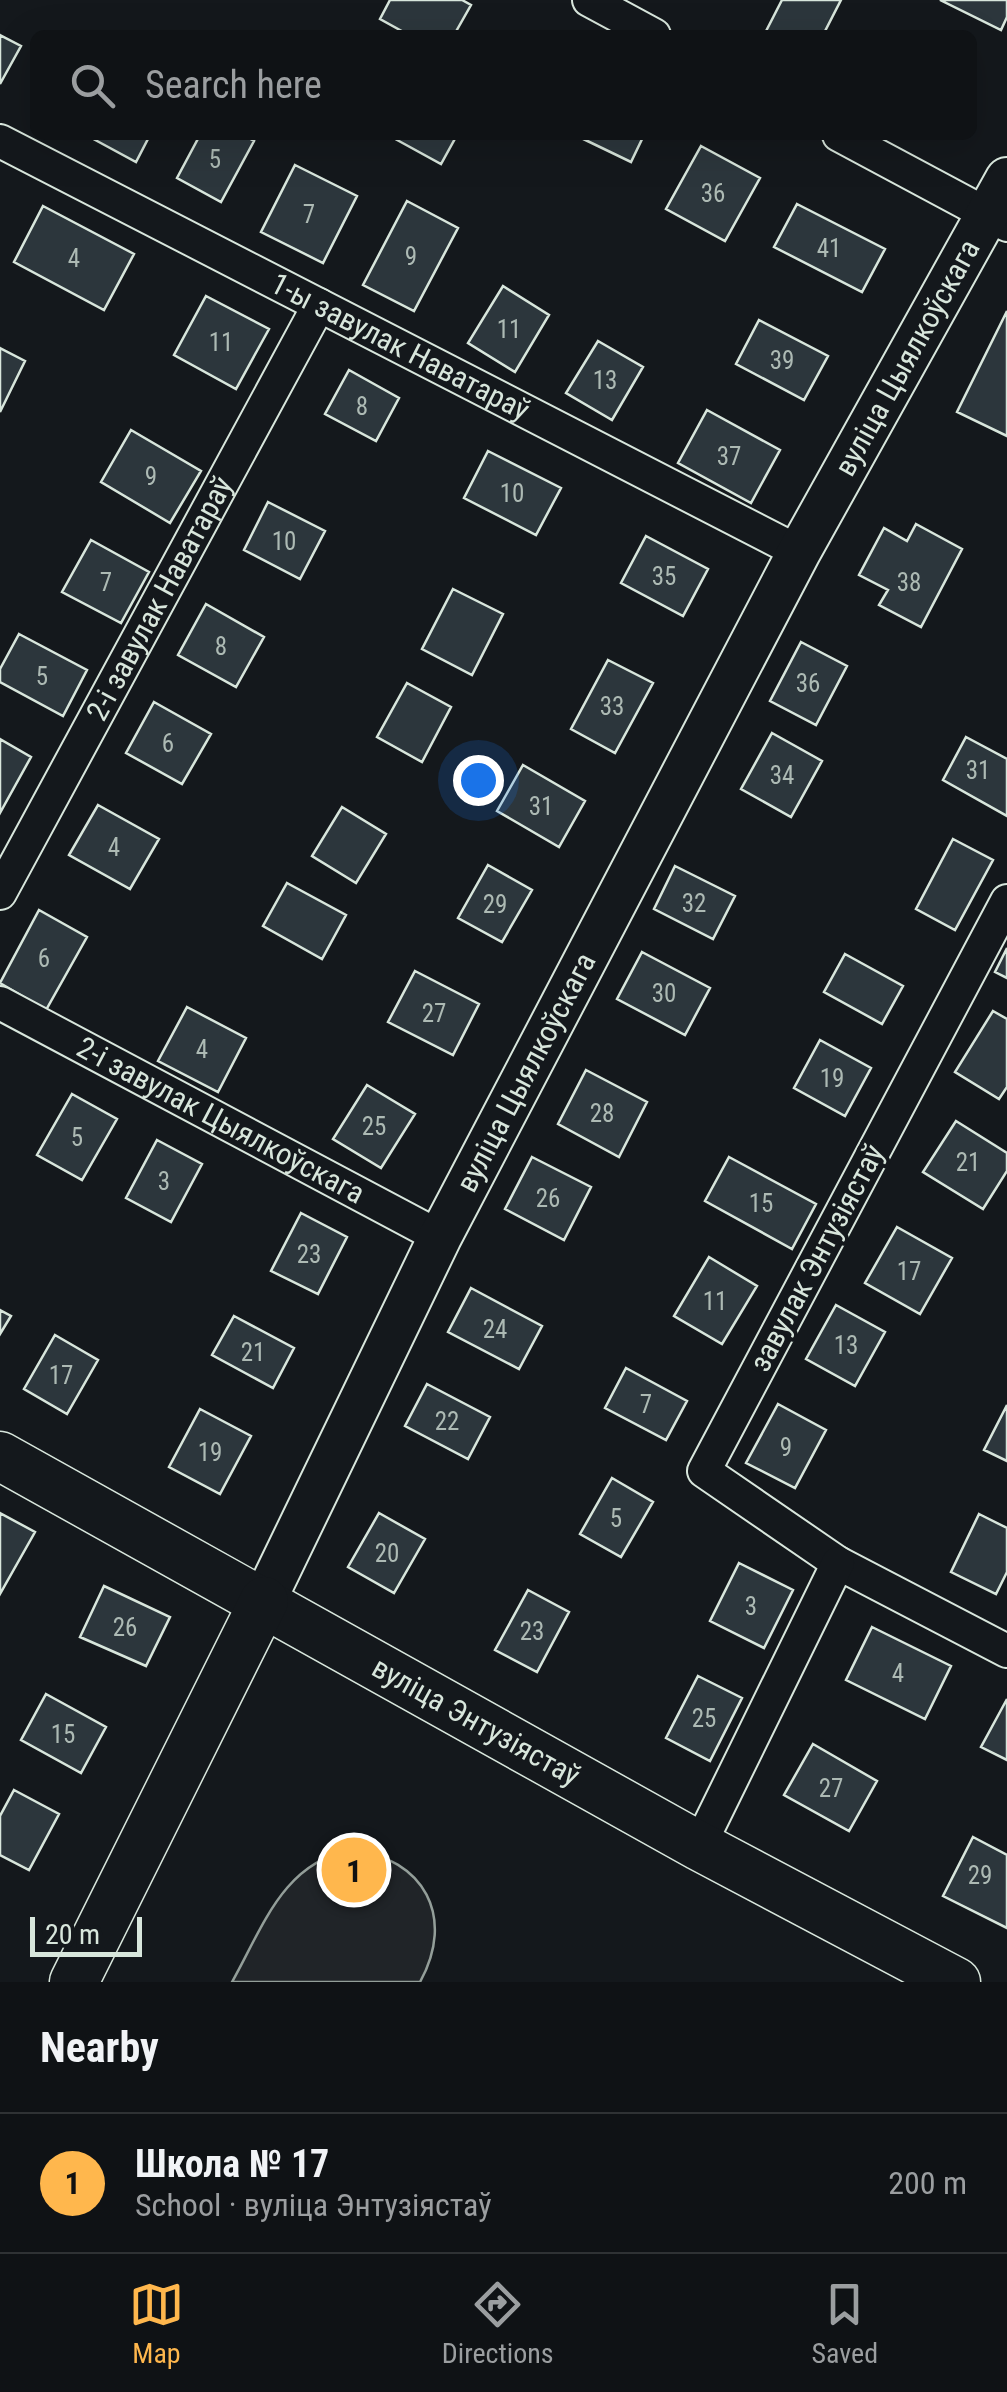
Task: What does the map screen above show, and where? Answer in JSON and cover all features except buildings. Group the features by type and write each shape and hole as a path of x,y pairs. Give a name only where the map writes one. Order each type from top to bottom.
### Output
{"main road":[{"name":"вуліца Энтузіястаў","path":"0,1456 699,1846 956,1982"},
{"name":"вуліца Цыялкоўскага","path":"74,1982 264,1601"}],"street":[{"path":"589,0 645,30"},
{"path":"850,140 1000,206"},
{"name":"1-ы завулак Наватараў","path":"0,141 798,552"},
{"name":"вуліца Цыялкоўскага","path":"264,1601 440,1237 798,552 1000,206"},
{"name":"2-і завулак Наватараў","path":"0,893 319,305"},
{"name":"завулак Энтузіястаў","path":"1007,901 704,1472 838,1563 1007,1650"},
{"name":"2-і завулак Цыялкоўскага","path":"0,1003 440,1237"},
{"path":"699,1846 838,1563"}],"shaded area":[{"path":"352,1850 398,1865 415,1878 426,1895 435,1935 420,1982 232,1982 265,1919 292,1883 328,1857"}],"place":[{"name":"Школа № 17","path":"354,1870"}]}
